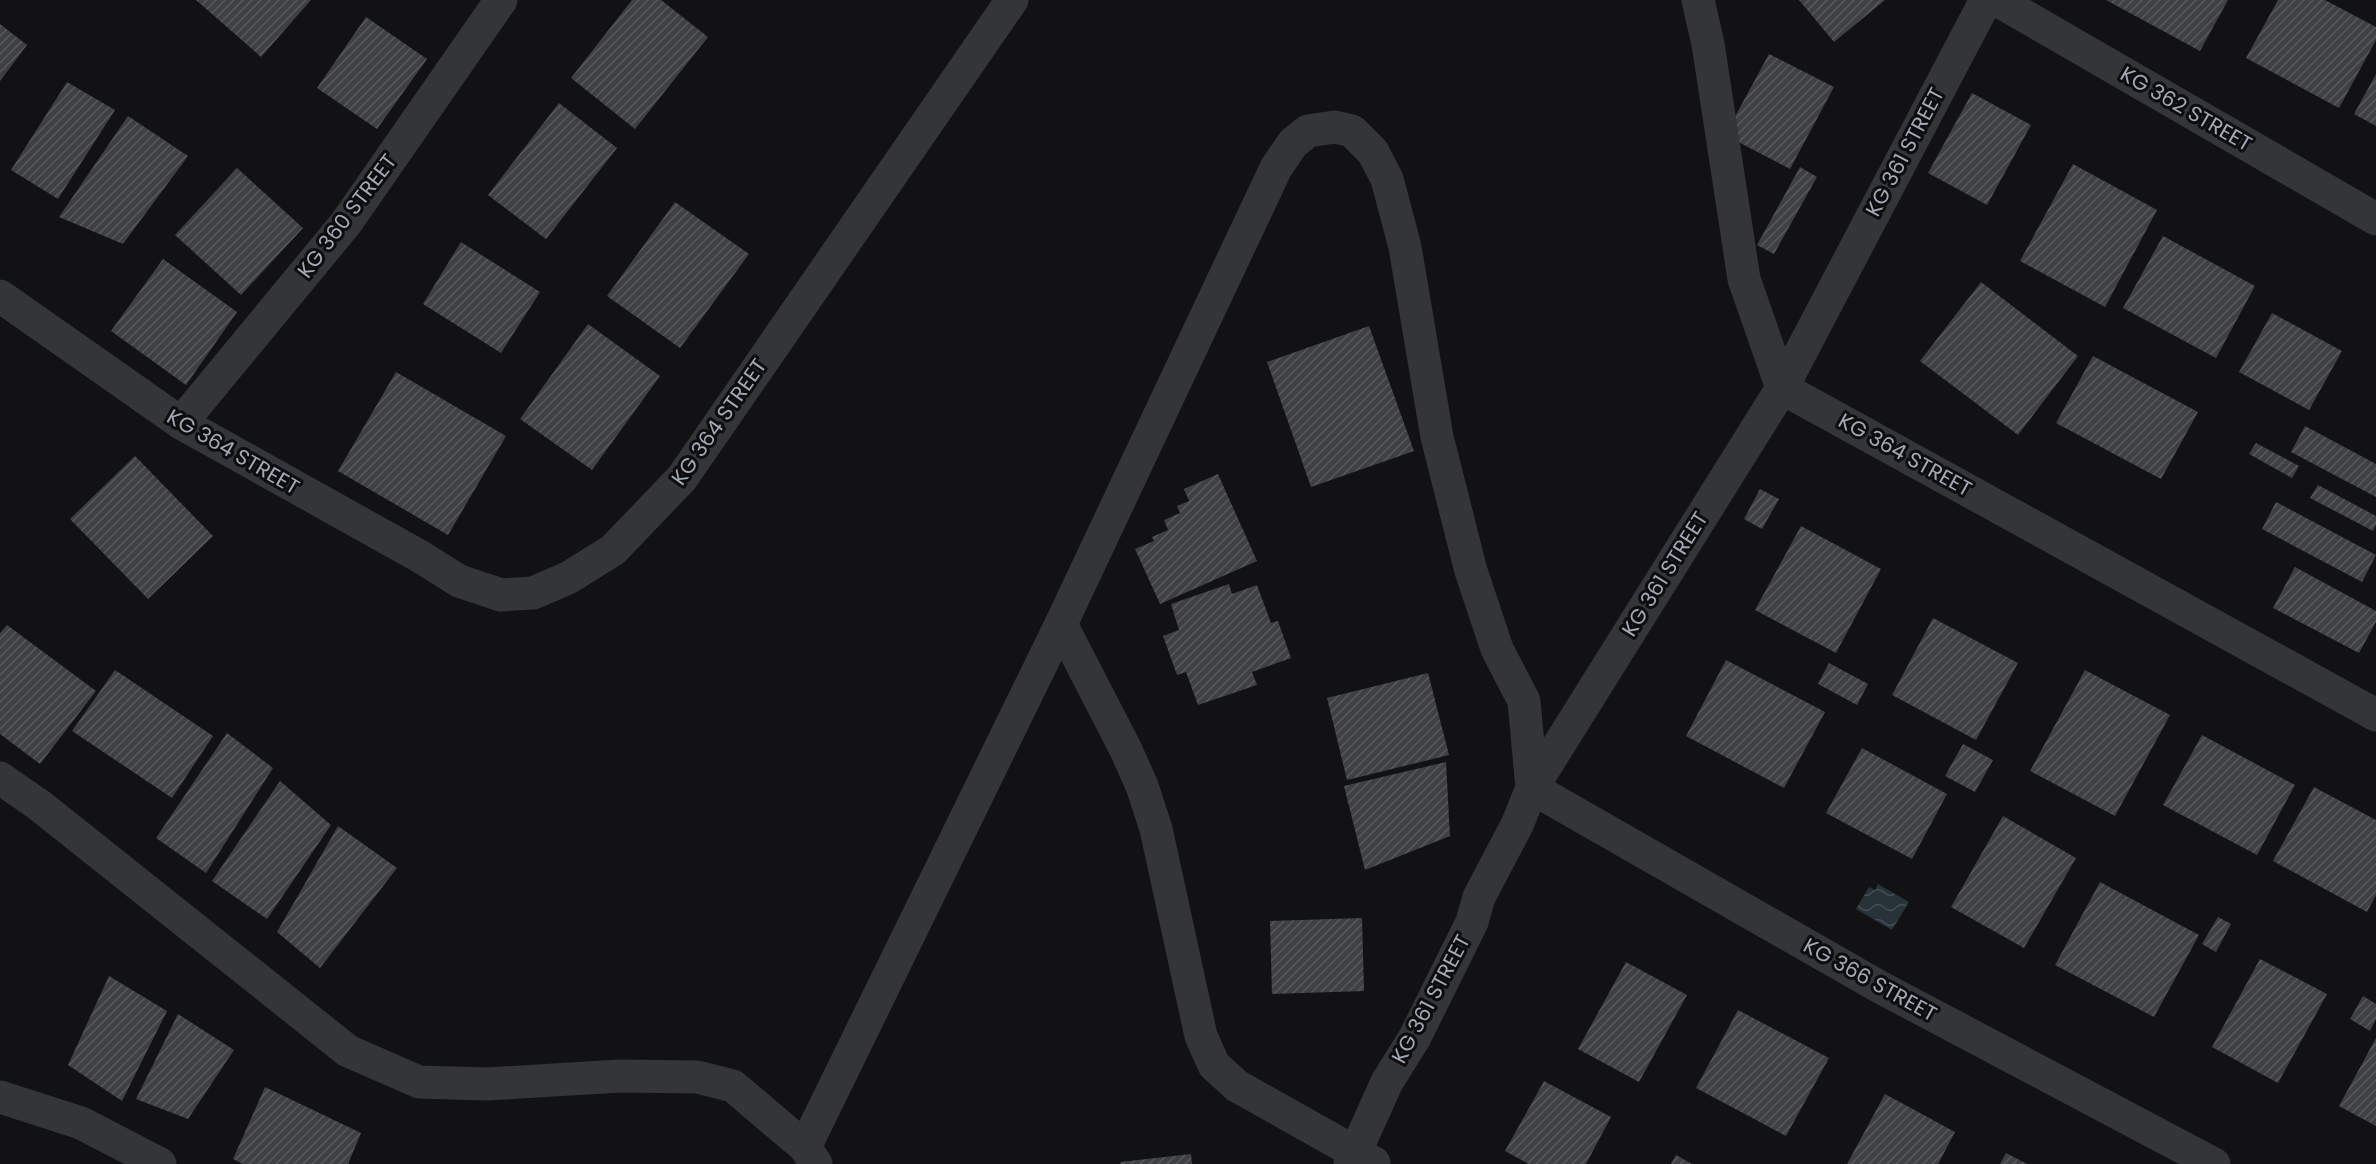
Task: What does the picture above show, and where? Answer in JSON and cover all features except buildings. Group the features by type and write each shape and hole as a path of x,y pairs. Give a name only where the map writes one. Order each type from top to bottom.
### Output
{"street":[{"name":"KG 360 STREET","path":"181,423 346,223 501,0"},
{"name":"KG 364 STREET","path":"0,296 181,423 421,557 459,581 501,595 533,593 568,578 613,550 682,478 1012,0"},
{"path":"1698,0 1708,44 1744,279 1782,388"},
{"name":"KG 361 STREET","path":"1360,1160 1387,1082 1415,1037 1472,922 1479,897 1532,788 1782,388 1986,0"},
{"name":"KG 362 STREET","path":"1997,0 2376,219"},
{"path":"0,778 39,805 348,1051 419,1082 487,1084 620,1076 697,1077 733,1086 811,1156 1276,168 1293,143 1308,131 1335,127 1352,131 1373,152 1387,179 1406,247 1437,437 1471,571 1497,649 1524,701 1532,788"},
{"name":"KG 364 STREET","path":"1782,388 2376,715"},
{"path":"1061,624 1142,786 1156,829 1201,1036 1214,1065 1237,1086 1360,1160"},
{"name":"KG 366 STREET","path":"1532,788 1878,986 2214,1164"},
{"path":"0,1097 81,1123 160,1164"}],"water":[{"path":"1878,884 1909,902 1892,930 1856,909 1869,887 1875,890"}]}
